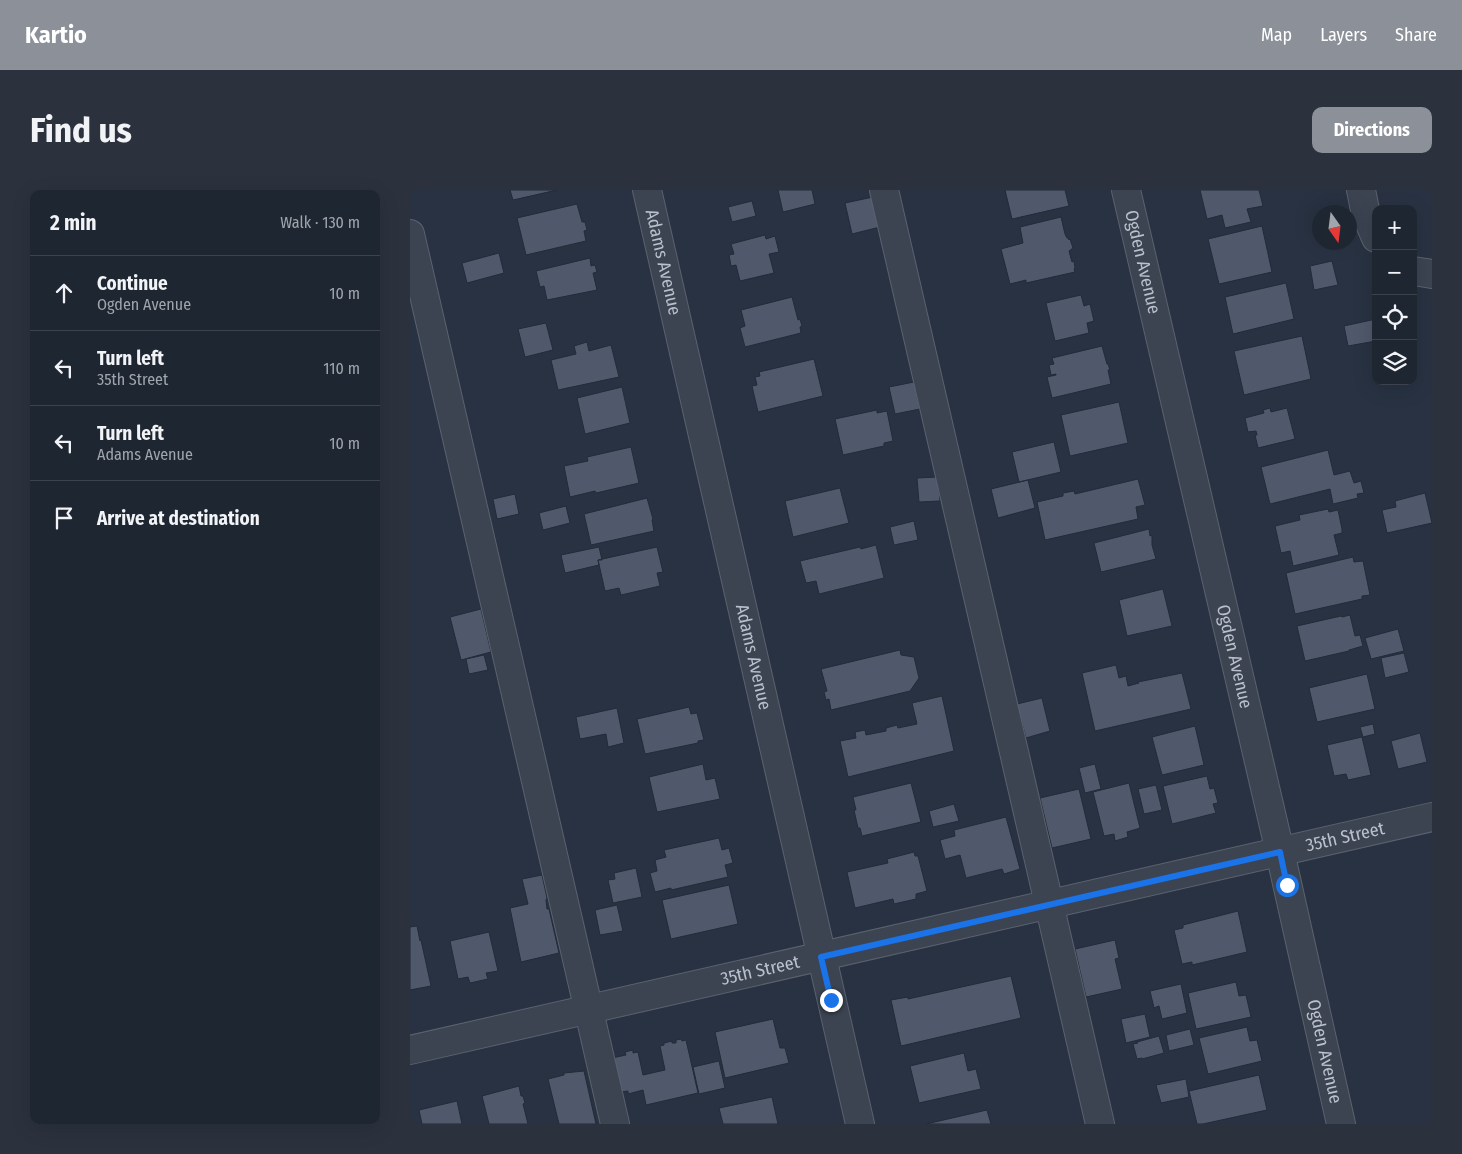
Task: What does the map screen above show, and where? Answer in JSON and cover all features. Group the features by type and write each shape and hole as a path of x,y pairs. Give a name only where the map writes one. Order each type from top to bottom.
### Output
{"street":[{"name":"Adams Avenue","path":"647,190 860,1124"},
{"path":"884,190 1100,1124"},
{"name":"Ogden Avenue","path":"1126,190 1280,852 1341,1124"},
{"path":"1361,190 1366,216 1372,229"},
{"path":"410,234 615,1124"},
{"path":"1417,272 1432,274"},
{"name":"35th Street","path":"410,1050 1432,817"}],"building":[{"path":"510,190 557,190 513,200"},
{"path":"778,190 812,190 815,204 783,212"},
{"path":"1005,190 1065,190 1069,206 1012,219"},
{"path":"1200,190 1259,190 1263,206 1247,209 1251,222 1225,228 1222,215 1207,219"},
{"path":"873,197 880,227 852,234 845,203"},
{"path":"752,201 756,216 732,222 728,207"},
{"path":"577,204 582,222 585,222 587,230 584,231 586,241 526,255 517,218"},
{"path":"1061,217 1065,234 1070,239 1073,248 1069,251 1072,262 1074,261 1075,272 1026,283 1026,280 1010,284 1001,249 1023,243 1020,227"},
{"path":"1262,226 1272,272 1219,284 1208,239"},
{"path":"765,235 766,239 775,236 779,252 769,254 774,273 740,281 736,265 731,266 729,255 734,254 731,244"},
{"path":"499,253 504,273 467,283 462,263"},
{"path":"590,258 591,266 595,265 597,272 593,273 597,290 547,300 544,286 540,287 536,271"},
{"path":"1332,261 1338,285 1314,290 1310,266"},
{"path":"1286,283 1294,319 1233,334 1225,297"},
{"path":"1081,295 1084,306 1090,304 1094,321 1087,323 1089,333 1055,341 1046,303"},
{"path":"792,297 798,320 800,319 802,326 800,327 801,333 745,347 740,328 745,326 741,310"},
{"path":"1372,320 1372,342 1348,346 1344,326"},
{"path":"546,323 553,350 525,357 518,329"},
{"path":"1302,336 1311,379 1244,395 1234,351"},
{"path":"587,342 589,351 611,345 619,377 558,390 551,360 576,354 574,346"},
{"path":"1102,346 1110,370 1108,370 1111,384 1052,398 1047,377 1056,375 1051,375 1049,365 1054,364 1052,358"},
{"path":"814,359 823,396 758,412 752,386 757,385 755,377 760,376 759,372"},
{"path":"914,382 920,409 895,414 889,387"},
{"path":"622,387 630,423 585,434 577,398"},
{"path":"1119,402 1128,443 1070,456 1061,415"},
{"path":"1270,408 1271,412 1287,408 1295,439 1258,448 1256,431 1248,432 1245,418 1264,413 1263,410"},
{"path":"877,410 877,413 887,411 893,441 884,443 884,446 843,455 835,419"},
{"path":"1054,442 1061,472 1019,482 1012,452"},
{"path":"631,447 639,483 570,497 564,466 588,461 587,457"},
{"path":"1328,450 1334,475 1350,471 1354,483 1361,481 1364,493 1357,494 1358,498 1333,504 1330,489 1270,504 1261,467"},
{"path":"938,477 940,501 919,502 917,478"},
{"path":"1138,479 1145,505 1136,507 1138,519 1045,540 1037,502 1063,496 1063,493 1074,491 1075,494"},
{"path":"1028,480 1035,508 998,518 991,489"},
{"path":"840,488 849,523 793,537 785,501"},
{"path":"1425,493 1432,523 1387,533 1382,510 1396,507 1395,501"},
{"path":"515,494 519,514 497,519 493,499"},
{"path":"647,498 653,519 654,531 591,545 584,514"},
{"path":"566,506 570,523 543,530 539,513"},
{"path":"1328,509 1329,512 1338,510 1342,533 1334,535 1339,555 1293,566 1290,551 1281,553 1275,526 1300,520 1299,515"},
{"path":"914,521 918,540 894,545 890,527"},
{"path":"1149,529 1150,536 1152,535 1152,545 1156,559 1101,572 1094,543"},
{"path":"876,545 884,578 819,594 816,581 806,583 800,561"},
{"path":"599,547 602,560 598,560 599,565 565,573 561,555"},
{"path":"657,547 663,572 657,573 660,586 621,595 619,588 605,591 598,560"},
{"path":"1353,557 1354,562 1363,561 1370,595 1362,596 1362,599 1295,614 1286,573"},
{"path":"1163,589 1172,626 1127,636 1119,600"},
{"path":"481,609 491,652 461,660 450,617"},
{"path":"1350,615 1355,636 1360,635 1363,646 1305,661 1297,626"},
{"path":"1398,629 1404,651 1371,659 1365,638"},
{"path":"900,650 901,655 914,657 919,678 910,691 831,710 829,699 826,700 824,692 827,691 821,669"},
{"path":"1404,653 1409,672 1385,678 1381,658"},
{"path":"484,655 488,670 469,674 466,659"},
{"path":"1116,665 1119,678 1126,676 1128,686 1138,682 1182,673 1191,709 1095,731 1082,673"},
{"path":"1367,674 1375,709 1317,722 1309,688"},
{"path":"942,696 954,751 848,777 840,741 856,738 855,732 865,730 866,735 886,731 886,728 897,725 898,728 917,724 912,703"},
{"path":"1042,698 1050,731 1026,738 1017,704"},
{"path":"689,707 691,714 697,713 704,740 698,741 698,743 645,754 637,719"},
{"path":"617,708 624,743 608,747 606,734 580,739 576,717"},
{"path":"1373,724 1375,734 1363,737 1360,727"},
{"path":"1195,726 1204,765 1162,775 1152,737"},
{"path":"1420,733 1427,762 1398,769 1391,741"},
{"path":"1362,737 1371,775 1348,780 1346,774 1334,776 1327,745"},
{"path":"703,764 706,780 715,778 720,799 657,812 649,777"},
{"path":"1095,764 1101,789 1085,793 1079,768"},
{"path":"1207,776 1210,789 1214,788 1218,803 1213,804 1216,813 1172,824 1163,786"},
{"path":"911,783 921,822 862,836 860,828 858,828 853,797"},
{"path":"1129,783 1140,828 1127,832 1128,837 1115,841 1114,834 1104,836 1093,792"},
{"path":"1156,785 1162,810 1144,814 1138,789"},
{"path":"1079,789 1091,839 1052,848 1040,798"},
{"path":"954,804 959,821 933,827 929,811"},
{"path":"1006,817 1020,869 1004,874 1002,869 966,878 960,855 945,859 940,840 955,836 954,830"},
{"path":"719,838 722,850 729,848 733,863 725,865 728,877 655,892 650,873 657,871 655,860 666,857 664,850"},
{"path":"914,852 915,856 918,856 927,891 916,894 916,899 894,904 893,899 855,908 847,872 888,863 887,859"},
{"path":"636,868 642,897 613,903 608,880 615,879 614,873"},
{"path":"542,875 547,898 547,909 549,909 559,953 521,962 510,908 528,904 522,879"},
{"path":"729,885 738,924 671,939 662,900"},
{"path":"617,905 623,931 600,935 595,910"},
{"path":"1238,911 1247,952 1192,965 1192,962 1182,964 1174,930 1183,928 1183,925"},
{"path":"417,926 431,986 410,990 410,927"},
{"path":"489,932 498,971 486,973 488,979 470,983 468,977 458,979 450,941"},
{"path":"1115,940 1119,958 1115,959 1122,989 1086,997 1075,949"},
{"path":"1011,976 1021,1018 901,1046 891,1000 908,997 908,999"},
{"path":"1236,982 1239,996 1246,995 1251,1017 1196,1029 1188,993"},
{"path":"1181,984 1187,1013 1162,1019 1159,1006 1154,1008 1150,991"},
{"path":"1145,1014 1150,1037 1126,1043 1121,1019"},
{"path":"773,1019 780,1048 785,1048 789,1063 725,1078 715,1032"},
{"path":"1247,1027 1250,1041 1257,1040 1262,1061 1208,1074 1199,1038"},
{"path":"1190,1029 1194,1045 1169,1051 1166,1035"},
{"path":"1159,1036 1164,1053 1137,1059 1133,1044"},
{"path":"681,1039 682,1041 686,1040 698,1093 646,1105 643,1090 628,1094 628,1091 620,1092 612,1058 626,1055 625,1052 633,1050 633,1053 638,1052 643,1075 665,1070 660,1046 672,1041 672,1043 676,1043 676,1040"},
{"path":"964,1053 968,1071 976,1069 981,1089 919,1103 910,1066"},
{"path":"719,1061 725,1088 699,1094 693,1067"},
{"path":"584,1071 596,1124 559,1124 548,1079 564,1075 564,1073"},
{"path":"1259,1075 1267,1110 1197,1124 1189,1091"},
{"path":"1186,1079 1189,1097 1161,1103 1156,1085"},
{"path":"519,1086 525,1103 523,1104 528,1124 489,1124 482,1096"},
{"path":"772,1097 778,1124 723,1124 719,1108"},
{"path":"457,1101 462,1124 422,1124 419,1110"},
{"path":"987,1110 991,1124 926,1124"}],"route":[{"path":"831,1000 821,957 1280,852 1287,885"}]}
